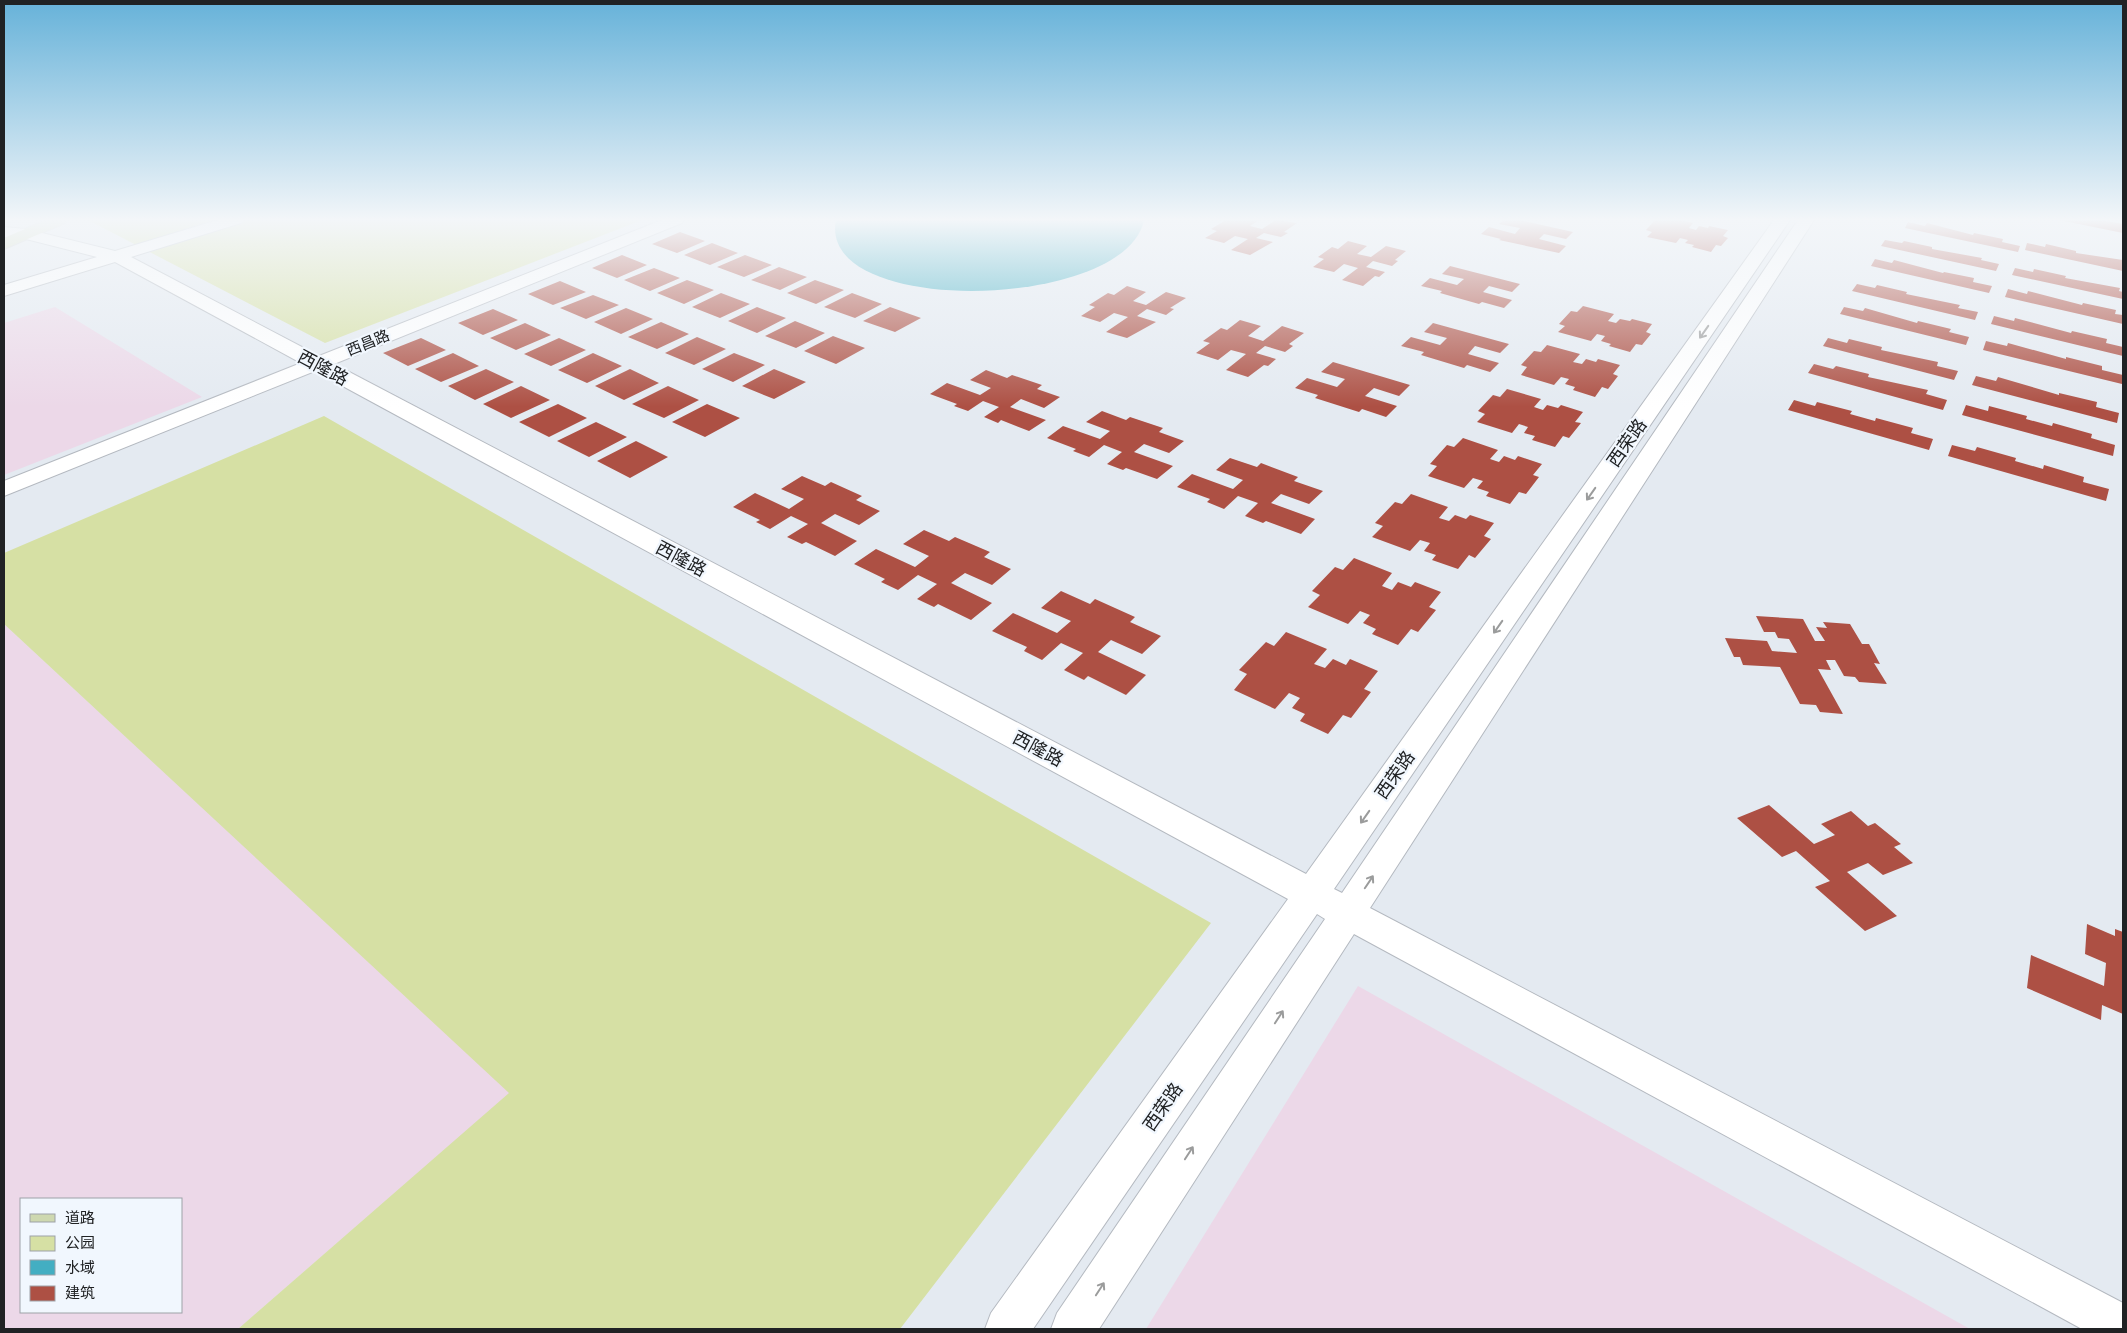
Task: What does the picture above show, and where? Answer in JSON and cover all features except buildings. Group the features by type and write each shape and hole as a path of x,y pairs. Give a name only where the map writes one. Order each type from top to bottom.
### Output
{"street":[{"path":"4,291 33,282"},
{"name":"西隆路","path":"164,282 2123,1327"},
{"name":"西昌路","path":"4,489 520,282"},
{"name":"西荣路","path":"1007,1329 1739,282"},
{"name":"西荣路","path":"1073,1329 1765,282"}],"shaded area":[{"path":"55,307 202,397 4,475 4,323"},
{"path":"4,624 510,1093 238,1329 4,1329"},
{"path":"1358,986 1970,1329 1146,1329"}],"green space":[{"path":"208,282 482,282 325,343"},
{"path":"324,416 1211,923 900,1329 238,1329 509,1093 4,624 4,553"}],"water":[{"path":"903,282 1047,282 1033,286 976,291 920,287"}]}
